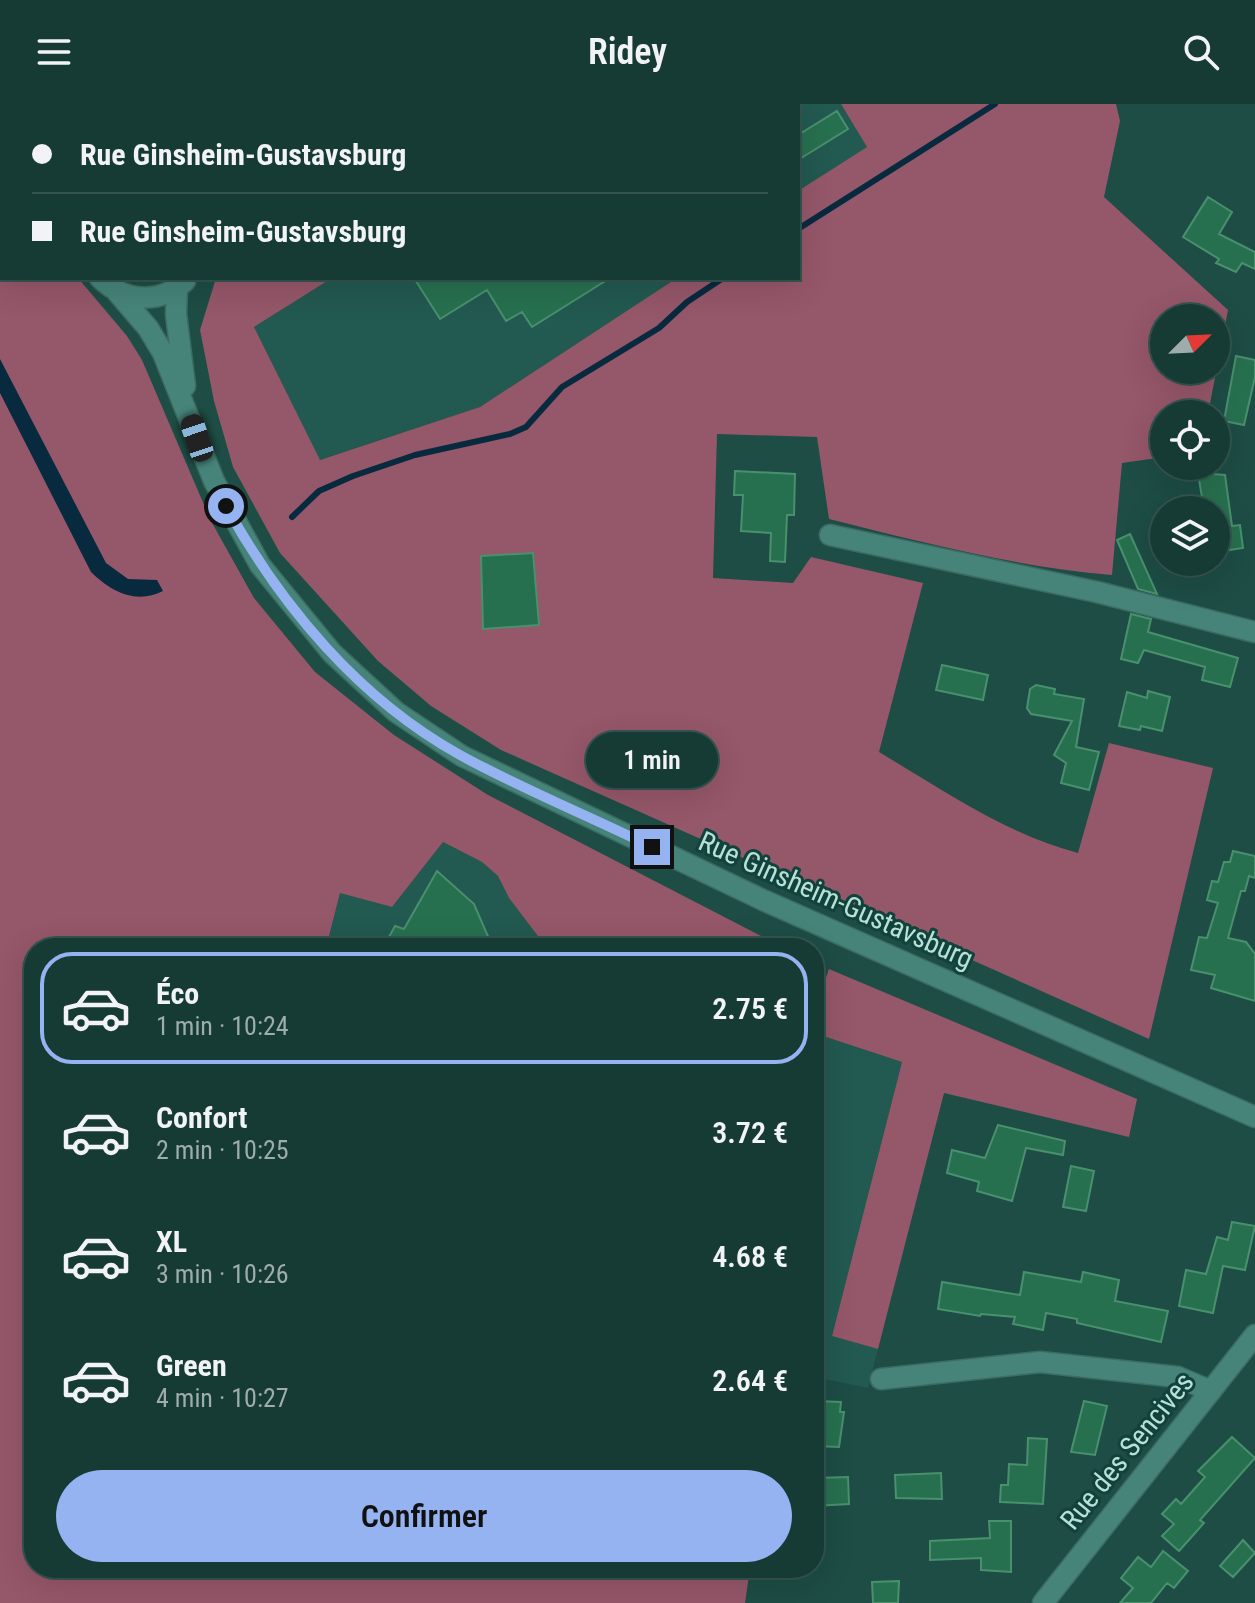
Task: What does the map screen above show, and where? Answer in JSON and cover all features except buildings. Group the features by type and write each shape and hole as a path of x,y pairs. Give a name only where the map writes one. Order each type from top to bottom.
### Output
{"street":[{"name":"Rue Ginsheim-Gustavsburg","path":"102,280 148,328 187,406 226,506 280,593 365,685 434,739 462,756 763,900 1255,1117"},
{"name":"Rue Ginsheim-Gustavsburg","path":"182,283 176,314 187,406"},
{"path":"117,292 145,298 182,283"},
{"path":"830,535 1097,592 1255,632"},
{"name":"Rue des Sencives","path":"1043,1603 1255,1335"},
{"path":"881,1379 1040,1362 1178,1377 1211,1391"}],"shaded area":[{"path":"800,104 841,104 868,147 800,190"},
{"path":"841,104 1116,104 1120,121 1104,197 1221,304 1150,304 1150,384 1214,384 1211,400 1150,400 1150,459 1122,463 1112,575 1005,560 829,519 817,437 717,434 713,578 793,583 811,557 923,583 879,752 1000,823 1078,853 1109,743 1213,768 1149,1039 501,750 431,706 378,661 280,553 233,467 214,401 200,330 215,280 329,280 254,327 320,460 480,407 674,280 800,280 800,190 867,147"},
{"path":"0,280 80,280 127,336 142,360 211,521 254,598 315,672 394,735 488,795 765,938 539,938 509,898 498,876 482,862 443,842 392,907 340,893 329,938 24,938 24,1578 749,1578 745,1603 0,1603"},
{"path":"329,280 674,280 480,407 319,460 254,327"},
{"path":"443,842 482,862 498,876 509,898 539,938 329,938 340,893 392,907"},
{"path":"829,969 1137,1099 1129,1137 944,1093 878,1349 832,1336 902,1062 824,1036 824,983"},
{"path":"824,1036 902,1062 832,1336 878,1349 868,1388 824,1379"}],"water":[{"path":"0,359 106,563 128,579 157,580 163,591 143,597 124,594 106,585 91,572 0,393"}],"waterway":[{"path":"800,228 995,104"},
{"path":"292,517 319,491 353,476 415,455 510,434 526,427 562,387 659,328 687,302 720,280"}],"route":[{"path":"226,506 260,565 302,620 332,653 396,712 462,756 652,847"}]}
